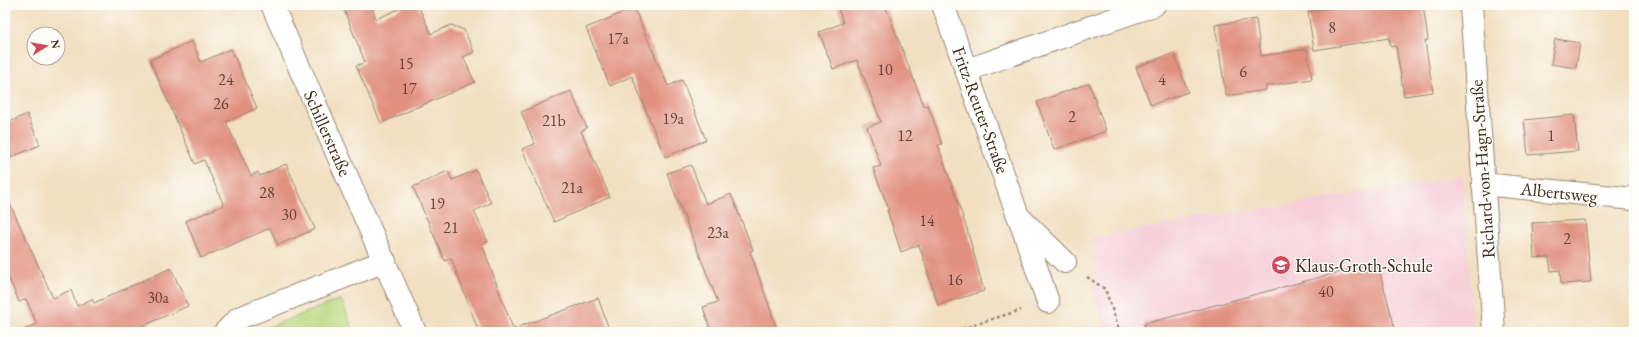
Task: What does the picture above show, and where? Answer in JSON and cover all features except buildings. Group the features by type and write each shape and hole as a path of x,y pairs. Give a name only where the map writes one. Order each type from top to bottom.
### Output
{"street":[{"name":"Schillerstraße","path":"272,5 385,260 415,332"},
{"name":"Fritz-Reuter-Straße","path":"943,5 1048,302"},
{"path":"967,70 1154,5"},
{"name":"Richard-von-Hagn-Straße","path":"1471,5 1494,332"},
{"name":"Albertsweg","path":"1483,184 1634,199"},
{"name":"Fritz-Reuter-Straße","path":"1018,216 1065,262"},
{"path":"226,332 238,318 385,260"}],"path":[{"path":"1065,262 1105,289 1120,332"},
{"path":"951,332 1048,302"}],"shaded area":[{"name":"Klaus-Groth-Schule","path":"1463,176 1473,332 1106,332 1094,292 1092,237"}],"green space":[{"path":"341,299 354,332 258,332 259,331"}],"place":[{"name":"Klaus-Groth-Schule","path":"1281,265"}]}
